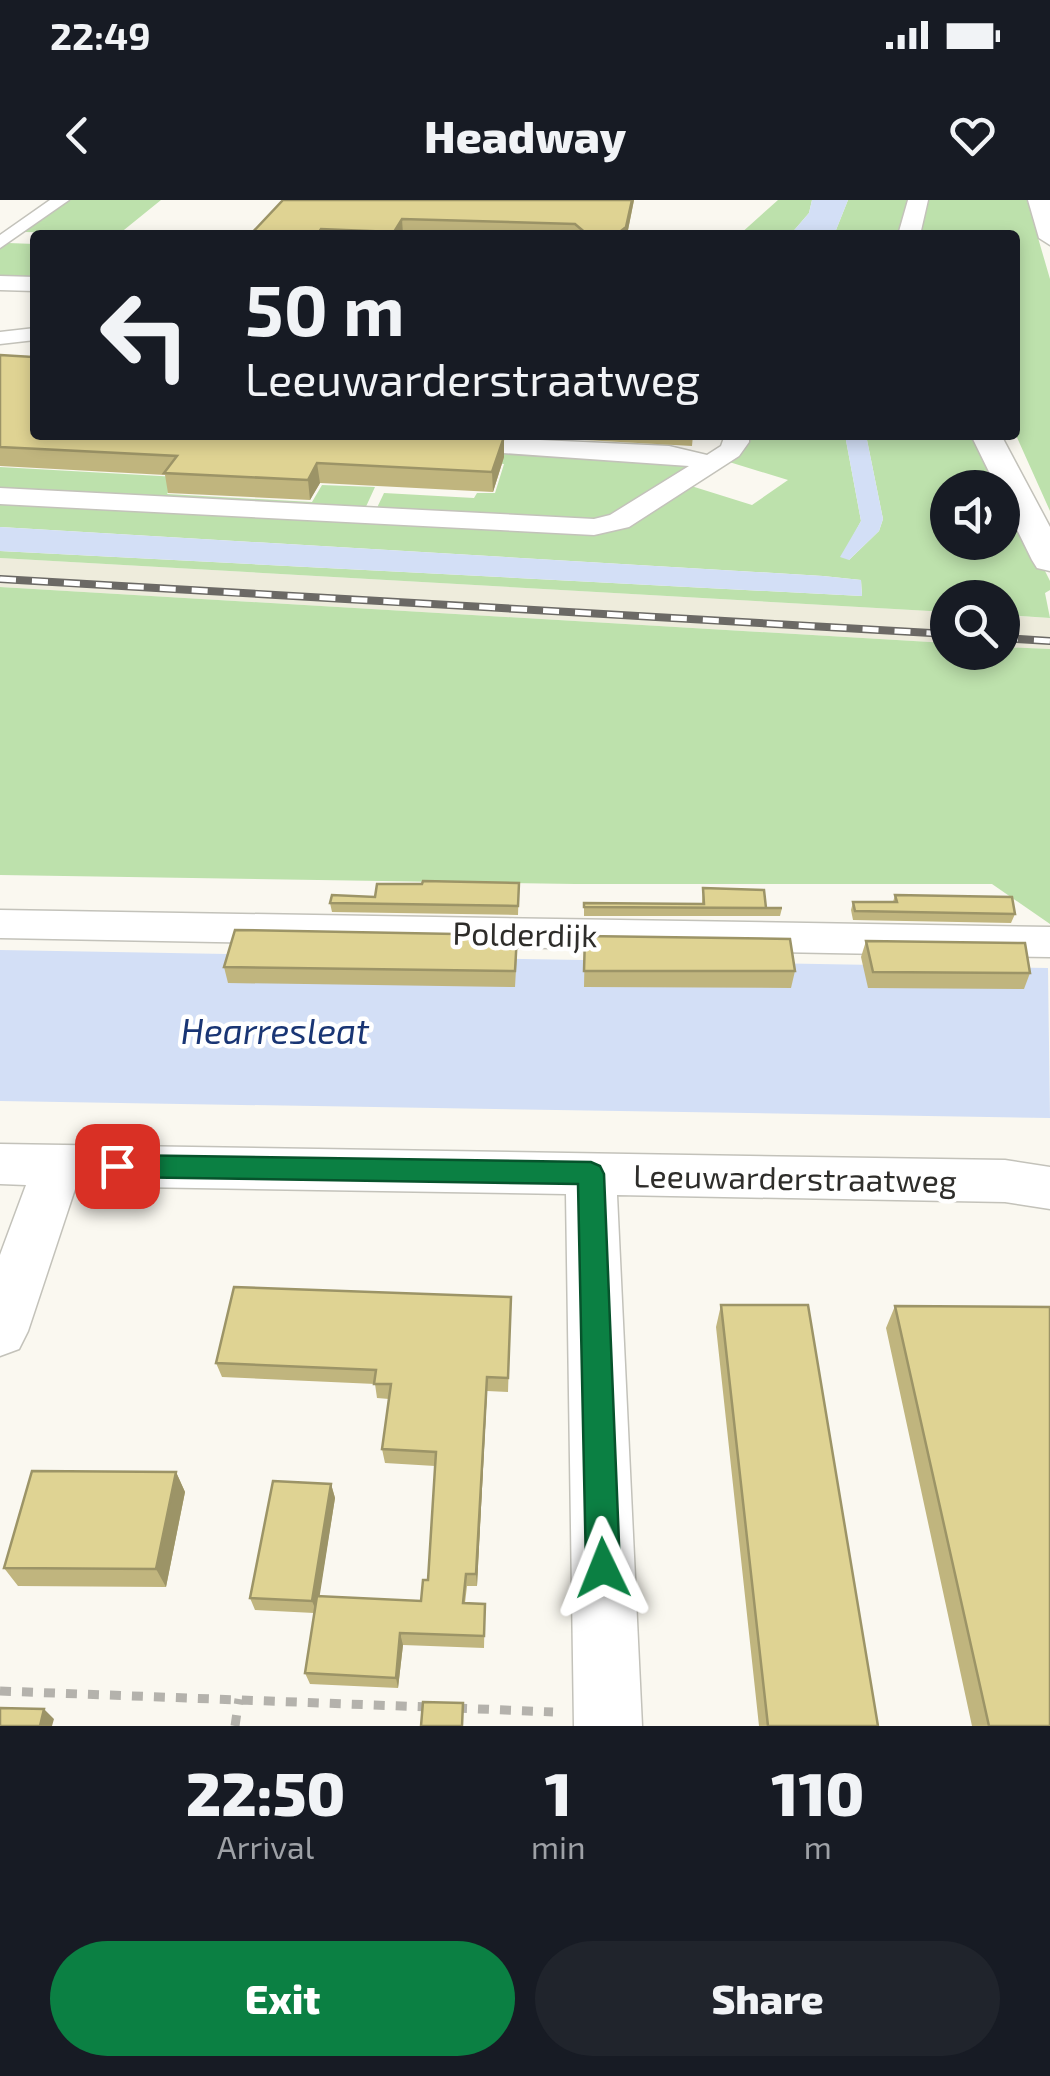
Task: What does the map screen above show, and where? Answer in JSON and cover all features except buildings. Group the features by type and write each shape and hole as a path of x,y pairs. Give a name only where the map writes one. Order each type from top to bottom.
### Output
{"highway":[{"path":"1039,200 1050,238"}],"main road":[{"path":"911,230 918,200"},
{"path":"0,283 30,284"},
{"path":"989,440 1050,560"},
{"path":"1010,440 1050,527"}],"street":[{"path":"4,240 60,200"},
{"path":"6,214 40,215"},
{"path":"4,240 30,238"},
{"path":"0,338 30,335"},
{"path":"0,496 586,528 618,520 735,447 736,440"},
{"path":"474,444 668,454 711,463"},
{"name":"Polderdijk","path":"0,924 1050,942"},
{"name":"Leeuwarderstraatweg","path":"0,1164 1005,1181 1050,1188"},
{"path":"0,1331 58,1164"},
{"path":"581,1719 591,1174"}],"path":[{"path":"0,1691 240,1699 581,1719"},
{"path":"236,1726 240,1699"}],"shaded area":[{"path":"0,558 930,611 930,642 0,587"},
{"path":"1020,616 1050,618 1050,649 1020,648"}],"green space":[{"path":"68,200 161,200 124,230 24,232"},
{"path":"778,200 812,200 809,213 794,230 745,230"},
{"path":"848,200 907,200 900,230 836,230"},
{"path":"929,200 1027,200 1050,279 1050,511 1018,440 1020,230 921,230"},
{"path":"8,243 30,244 30,281 0,279 0,249"},
{"path":"438,440 482,440 689,467 603,521 375,512 384,493 474,498 477,493 495,493 504,464 430,460"},
{"path":"742,440 846,440 861,521 852,538 849,560 879,531 883,519 867,440 980,440 994,470 930,470 930,560 1020,560 1020,521 1050,581 1050,590 1045,593 1050,618 1020,616 1020,580 930,580 930,611 0,558 0,551 862,596 861,580 823,576 0,527 0,503 591,533 688,485 752,505 788,480 726,461"},
{"path":"0,467 178,477 167,494 312,502 322,485 375,487 364,511 0,492"},
{"path":"0,587 930,642 930,670 1020,670 1020,648 1050,649 1050,924 992,884 575,884 0,875"}],"water":[{"path":"812,200 848,200 836,230 794,230 809,213"},
{"path":"846,440 867,440 883,519 879,531 849,560 840,557 861,521"},
{"path":"0,527 823,576 861,580 862,596 0,551"},
{"name":"Hearresleat","path":"0,950 1048,968 1050,1118 0,1101"}],"railway":[{"path":"0,579 930,633"},
{"path":"1020,639 1050,641"}],"route":[{"path":"117,1166 591,1174 603,1568"}]}
